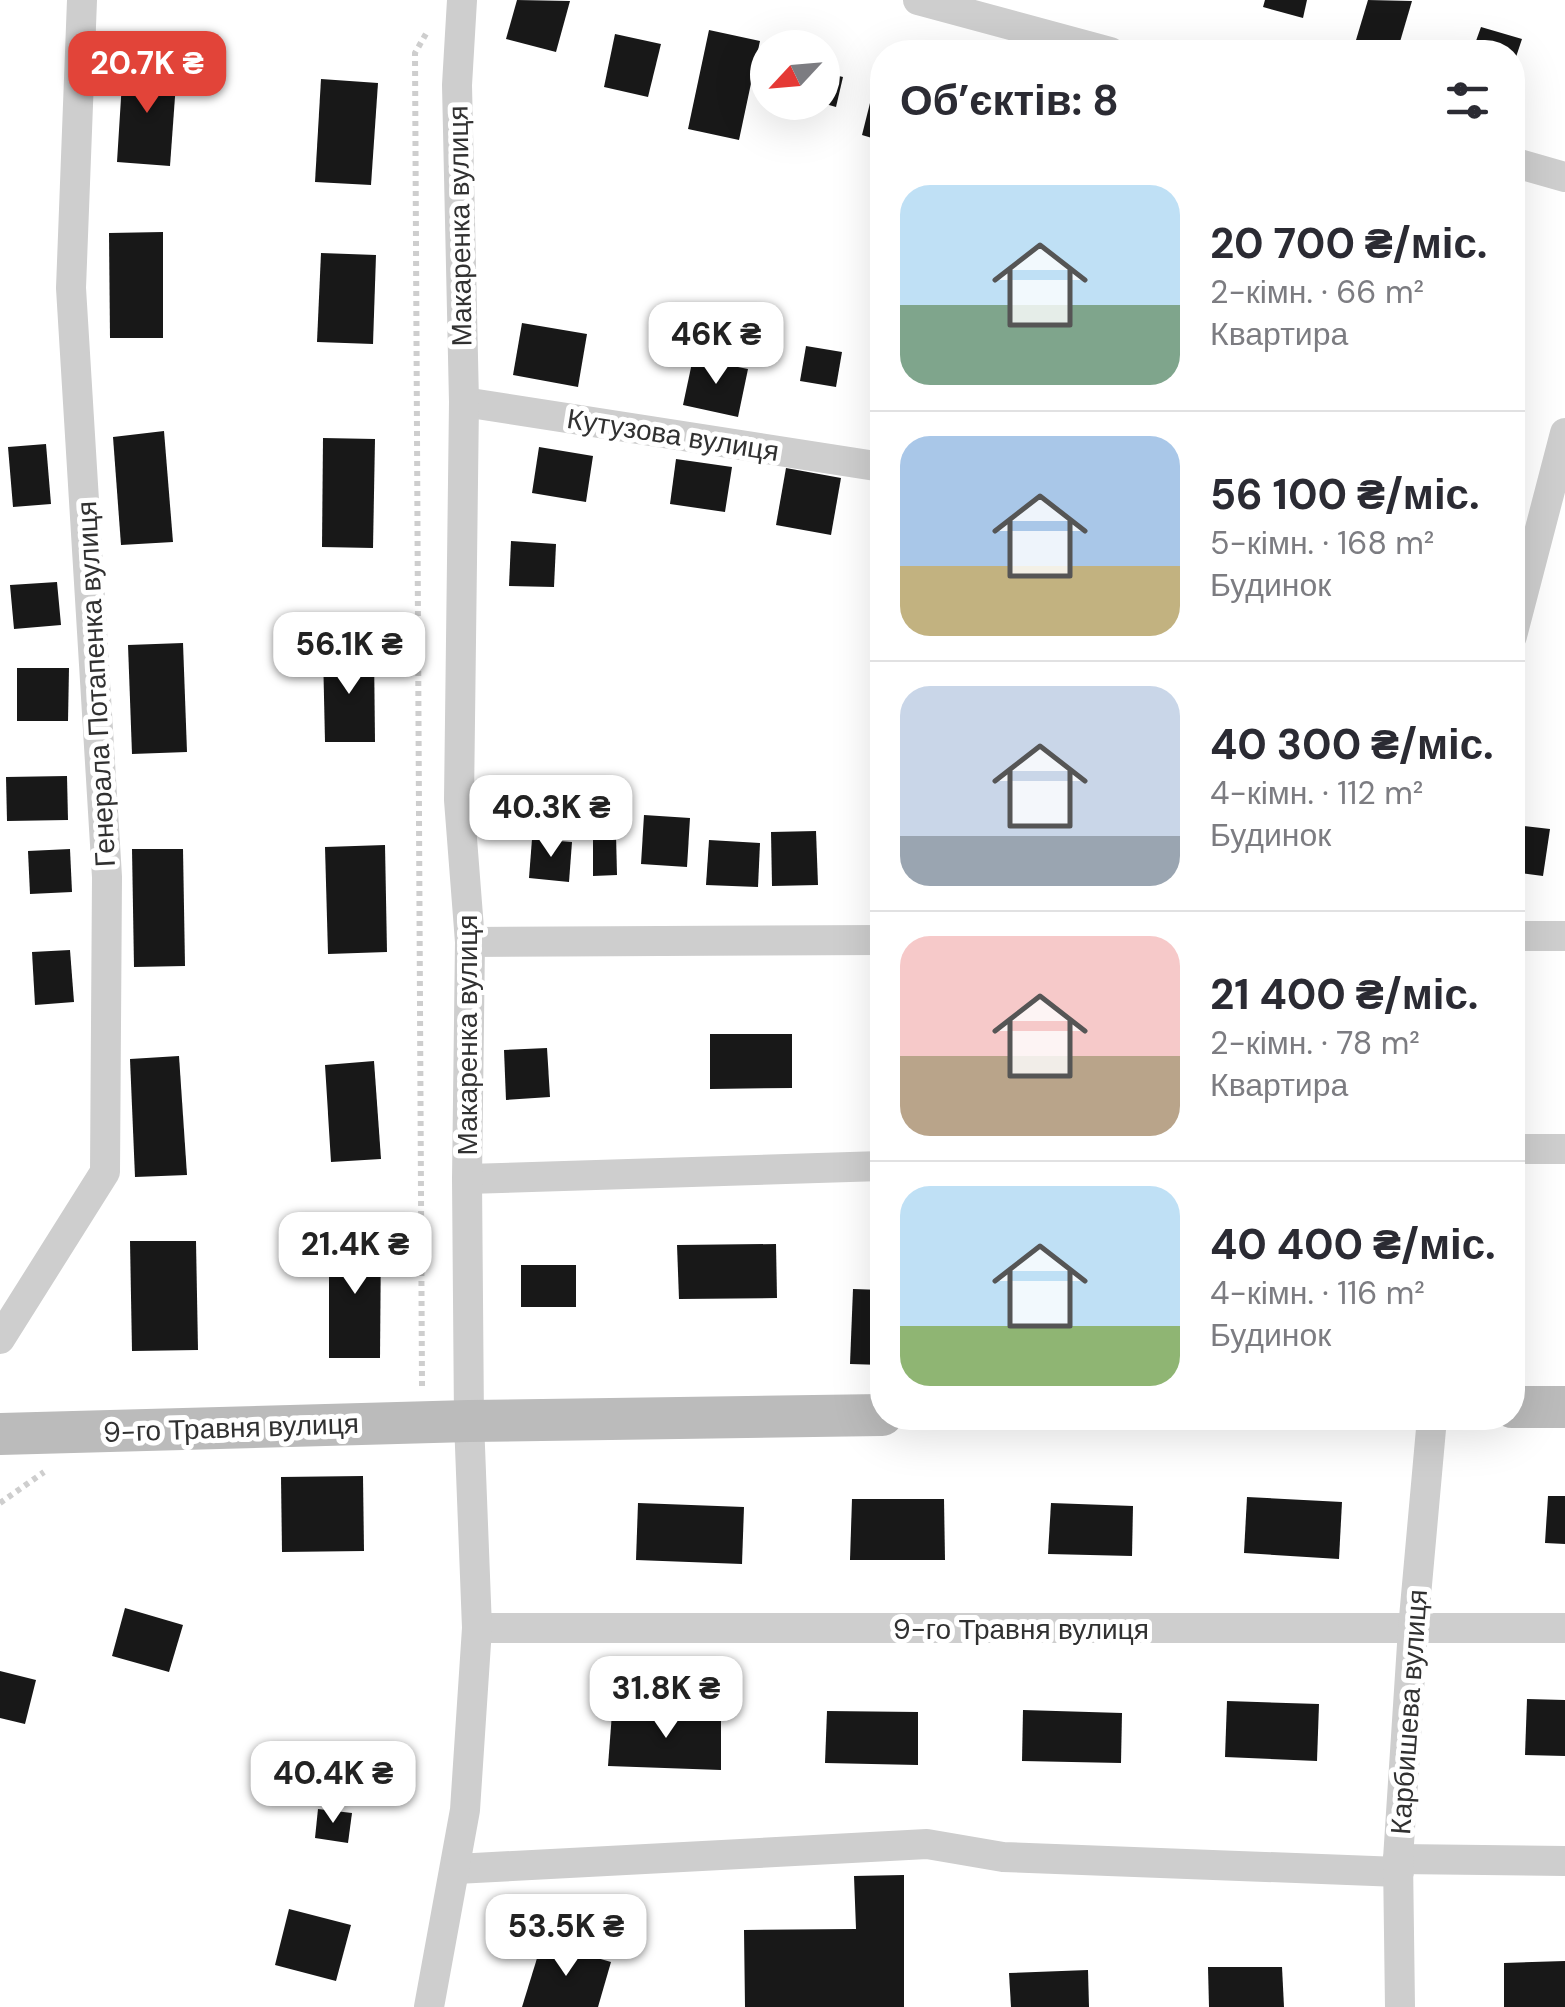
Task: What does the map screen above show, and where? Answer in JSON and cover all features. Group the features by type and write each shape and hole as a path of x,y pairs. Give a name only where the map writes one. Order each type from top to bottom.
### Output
{"main road":[{"path":"1525,1407 1565,1407"},
{"name":"9-го Травня вулиця","path":"0,1434 469,1420 870,1415"}],"street":[{"name":"Генерала Потапенка вулиця","path":"0,1338 105,1172 107,877 71,288 82,0"},
{"name":"Макаренка вулиця","path":"428,2007 464,1810 476,1628 469,1420 470,942 458,800 464,402 457,86 462,0"},
{"path":"918,0 1066,40"},
{"path":"1525,166 1565,177"},
{"name":"Кутузова вулиця","path":"464,402 870,465"},
{"path":"1525,550 1565,433"},
{"path":"1525,936 1565,936"},
{"path":"470,942 870,940"},
{"path":"1525,1149 1565,1149"},
{"path":"467,1179 870,1166"},
{"name":"Карбишева вулиця","path":"1400,2007 1398,1866 1431,1430"},
{"name":"9-го Травня вулиця","path":"476,1628 1565,1628"},
{"path":"456,1869 926,1844 1003,1857 1398,1866 1565,1860"}],"path":[{"path":"422,1393 415,54 430,27"}],"building":[{"path":"517,0 570,1 556,52 506,39"},
{"path":"1265,0 1307,0 1303,18 1263,7"},
{"path":"1368,0 1412,1 1401,40 1356,40"},
{"path":"1481,27 1522,39 1522,40 1476,40"},
{"path":"709,30 750,39 750,88 739,140 688,129"},
{"path":"615,34 661,44 648,97 604,87"},
{"path":"123,66 177,69 170,166 117,162"},
{"path":"321,79 378,83 371,185 315,182"},
{"path":"870,103 870,137 862,135"},
{"path":"163,232 163,338 110,338 109,233"},
{"path":"321,253 376,255 373,344 317,342"},
{"path":"522,323 587,334 578,387 513,375"},
{"path":"806,346 842,352 836,387 800,381"},
{"path":"693,358 748,369 738,417 683,405"},
{"path":"164,431 173,542 121,545 113,437"},
{"path":"323,438 375,439 373,548 322,547"},
{"path":"46,444 51,504 13,507 8,447"},
{"path":"539,447 593,456 586,502 532,493"},
{"path":"676,459 732,467 725,512 670,504"},
{"path":"786,468 841,478 831,535 776,525"},
{"path":"511,541 556,544 554,587 509,586"},
{"path":"57,582 61,625 14,629 10,585"},
{"path":"183,643 187,752 132,754 128,645"},
{"path":"374,651 375,742 325,742 323,652"},
{"path":"17,668 69,668 68,721 17,721"},
{"path":"67,776 68,820 7,821 6,777"},
{"path":"644,815 690,818 687,867 641,864"},
{"path":"1525,826 1550,829 1543,876 1525,874"},
{"path":"816,831 818,885 772,886 771,832"},
{"path":"593,834 616,834 617,875 593,876"},
{"path":"532,839 572,842 569,882 529,878"},
{"path":"709,840 760,843 758,887 706,885"},
{"path":"385,845 387,952 328,954 325,847"},
{"path":"70,849 72,892 30,894 28,851"},
{"path":"132,849 183,849 185,966 134,967"},
{"path":"70,950 74,1002 35,1005 32,952"},
{"path":"710,1034 792,1034 792,1088 710,1089"},
{"path":"547,1048 550,1097 506,1100 504,1050"},
{"path":"179,1056 187,1175 135,1177 130,1059"},
{"path":"374,1061 381,1159 331,1162 325,1065"},
{"path":"381,1236 380,1358 329,1358 329,1237"},
{"path":"130,1241 196,1241 198,1350 132,1351"},
{"path":"776,1244 777,1298 679,1299 677,1245"},
{"path":"521,1265 576,1265 576,1307 521,1307"},
{"path":"853,1289 870,1290 870,1365 850,1364"},
{"path":"363,1476 364,1551 282,1552 281,1477"},
{"path":"1548,1496 1565,1496 1565,1544 1545,1543"},
{"path":"1247,1497 1342,1502 1339,1559 1244,1553"},
{"path":"852,1499 944,1499 945,1560 850,1560"},
{"path":"638,1503 744,1507 742,1564 636,1560"},
{"path":"1051,1503 1133,1506 1132,1556 1048,1554"},
{"path":"125,1608 183,1625 169,1672 112,1656"},
{"path":"0,1671 36,1680 25,1724 0,1718"},
{"path":"1527,1699 1565,1700 1565,1756 1525,1755"},
{"path":"1227,1701 1319,1704 1317,1761 1225,1757"},
{"path":"1023,1710 1122,1713 1121,1763 1022,1761"},
{"path":"827,1711 918,1712 918,1765 825,1763"},
{"path":"612,1713 721,1715 721,1770 608,1766"},
{"path":"318,1809 352,1813 348,1843 315,1838"},
{"path":"904,1875 904,2007 745,2007 744,1930 856,1929 854,1876"},
{"path":"289,1909 351,1925 336,1981 275,1965"},
{"path":"542,1942 611,1962 598,2007 522,2007"},
{"path":"1565,1961 1565,2007 1504,2007 1504,1963"},
{"path":"1208,1967 1282,1967 1284,2007 1209,2007"},
{"path":"1088,1970 1089,2007 1011,2007 1009,1973"}]}
